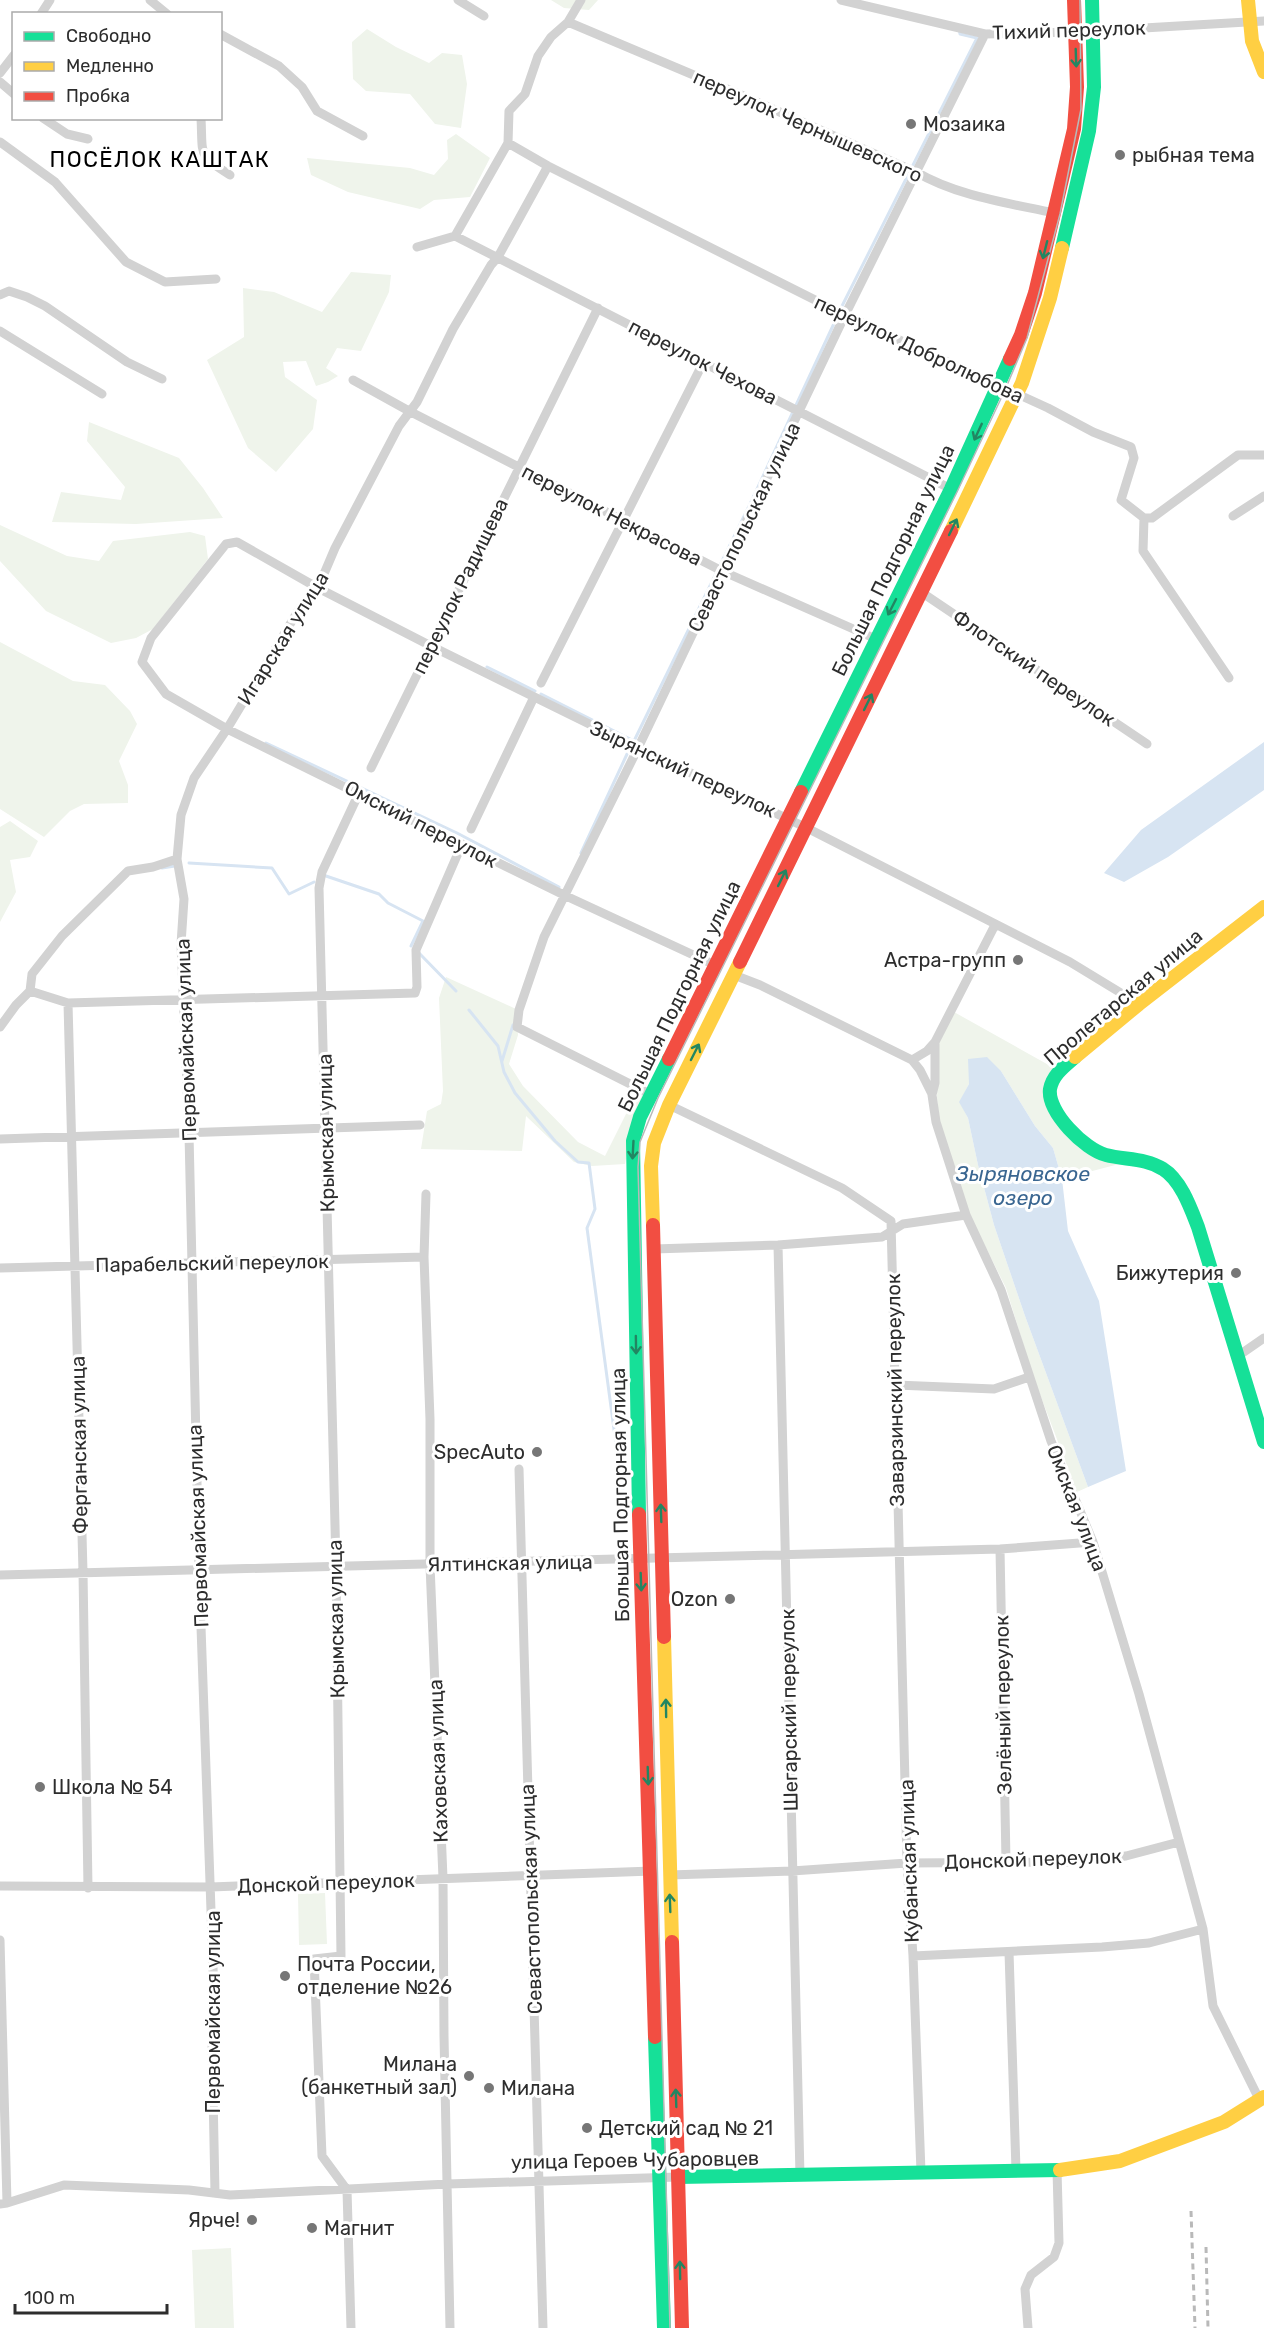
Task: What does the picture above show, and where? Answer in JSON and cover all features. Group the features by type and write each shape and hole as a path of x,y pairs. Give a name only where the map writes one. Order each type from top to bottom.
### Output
{"main road":[{"name":"Большая Подгорная улица","path":"664,2328 652,1871 640,1559 633,1141 640,1117 951,489 999,388 1028,314 1074,129 1077,87 1074,0"},
{"name":"Большая Подгорная улица","path":"682,2328 651,1167 654,1143 669,1104 807,828 1017,395 1037,342 1050,298 1089,131 1094,87 1092,0"},
{"path":"1248,0 1252,41 1264,72"},
{"name":"Пролетарская улица","path":"1264,907 1139,1004 1055,1075 1050,1090 1053,1105 1079,1141 1104,1155 1150,1162 1166,1170 1186,1196 1239,1356 1264,1442"},
{"name":"улица Героев Чубаровцев","path":"678,2177 1057,2170 1120,2161 1224,2122 1262,2099"}],"street":[{"path":"150,0 165,12"},
{"path":"458,0 484,16"},
{"path":"417,247 454,236 508,143 509,111 525,94 538,56 551,37 568,22 581,0"},
{"name":"Тихий переулок","path":"841,0 985,34 1075,32 1264,21"},
{"name":"переулок Чернышевского","path":"568,22 741,94 932,181 997,201 1054,213"},
{"name":"Севастопольская улица","path":"652,1095 517,1027 519,1010 544,937 638,748 844,315 985,34"},
{"path":"222,35 279,66 302,87 317,111 363,136"},
{"path":"0,74 12,58"},
{"path":"0,82 12,92"},
{"path":"46,120 67,134 88,139"},
{"path":"201,120 203,154 208,161 230,175"},
{"path":"0,142 55,182 126,262 165,282 216,279"},
{"name":"переулок Добролюбова","path":"508,143 548,166 844,315 999,388 1048,408 1093,432 1131,447 1134,458 1121,500 1144,518"},
{"name":"Игарская улица","path":"177,860 181,815 194,778 227,729 301,606 318,588 335,548 399,426 417,402 453,329 498,257 548,166"},
{"name":"переулок Чехова","path":"454,236 951,489"},
{"path":"0,295 9,291 45,306 127,362 162,379"},
{"name":"переулок Радищева","path":"371,768 598,308"},
{"path":"0,331 102,394"},
{"path":"542,683 703,363"},
{"name":"переулок Некрасова","path":"353,380 518,468 722,571 876,639"},
{"path":"1229,678 1143,550 1144,518 1152,518 1238,455 1264,455"},
{"path":"1233,516 1264,496"},
{"name":"Зырянский переулок","path":"142,662 151,638 226,544 237,542 318,588 534,697 787,818 1070,962 1139,1004"},
{"name":"Флотский переулок","path":"921,592 1147,744"},
{"name":"Омский переулок","path":"142,662 166,694 227,729 566,896 715,965"},
{"path":"471,829 534,697"},
{"name":"Крымская улица","path":"347,2190 322,2156 314,1959 341,1956 336,1565 319,888 321,878 359,793"},
{"path":"30,991 68,1003 412,994 417,991 416,950 462,844"},
{"path":"0,1027 30,991 32,974 63,936 128,871 177,860"},
{"name":"Первомайская улица","path":"177,860 184,899 181,944 189,1134 199,1570 215,2024 212,2042 214,2193"},
{"name":"Омская улица","path":"994,925 935,1042 935,1083 932,1095 936,1122 966,1215 1001,1290 1051,1441 1092,1542 1139,1694 1203,1929 1213,2006 1262,2099"},
{"path":"734,975 760,985 912,1060 920,1070 932,1095"},
{"name":"Ферганская улица","path":"68,1003 83,1572 88,1888"},
{"path":"912,1060 927,1051 935,1042"},
{"path":"669,1104 842,1188 891,1221 892,1230"},
{"path":"0,1139 420,1125"},
{"name":"Каховская улица","path":"426,1194 424,1257 430,1419 430,1565 443,1878 450,2328"},
{"path":"654,1250 778,1245 882,1237 903,1224 966,1215"},
{"name":"Заварзинский переулок","path":"892,1230 898,1550"},
{"name":"Шегарский переулок","path":"778,1245 800,2176"},
{"name":"Парабельский переулок","path":"0,1268 424,1257"},
{"path":"1239,1356 1264,1338"},
{"path":"896,1385 994,1389 1029,1377"},
{"name":"Севастопольская улица","path":"519,1469 543,2328"},
{"name":"Ялтинская улица","path":"0,1575 1000,1549 1092,1542"},
{"name":"Зелёный переулок","path":"1000,1549 1006,1861"},
{"name":"Кубанская улица","path":"898,1550 903,1640 907,1863 921,2172"},
{"name":"Донской переулок","path":"669,1875 792,1871 907,1863 1067,1862 1126,1856 1179,1842"},
{"name":"Донской переулок","path":"0,1886 211,1887 652,1871"},
{"path":"913,1956 1149,1943 1203,1929"},
{"path":"0,1940 4,2203"},
{"path":"1009,1952 1016,2170"},
{"path":"1028,2328 1025,2289 1031,2275 1054,2257 1059,2243 1057,2170"},
{"name":"улица Героев Чубаровцев","path":"4,2203 64,2185 189,2190 230,2195 448,2184 678,2177"},
{"path":"347,2190 351,2328"}],"shaded area":[{"path":"551,0 598,0 589,10 564,8"},
{"path":"367,29 396,47 429,63 442,53 462,55 467,84 461,128 435,124 410,94 366,91 353,79 352,42"},
{"path":"456,134 490,158 470,197 434,200 420,209 348,192 311,175 307,158 410,168 434,175 448,159 447,140"},
{"path":"351,272 391,275 389,292 361,351 337,348 326,368 338,376 316,386 306,361 283,362 285,377 317,400 313,429 276,472 248,448 207,360 244,337 243,288 274,292 322,312"},
{"path":"89,422 179,458 223,518 136,524 52,522 61,492 121,500 125,487 87,441"},
{"path":"0,525 67,556 99,561 113,541 190,532 205,536 208,559 153,629 136,638 111,643 46,611 0,561"},
{"path":"0,642 73,681 105,685 130,711 137,724 119,761 128,785 128,803 84,804 70,811 44,837 0,809"},
{"path":"10,821 38,841 30,857 10,860 16,892 0,922 0,827"},
{"path":"446,977 516,1009 518,1035 509,1064 523,1086 578,1142 605,1156 637,1092 648,1097 629,1141 625,1164 592,1166 574,1162 526,1116 522,1151 421,1149 427,1111 441,1104 443,1091 439,998"},
{"path":"954,1012 1054,1068 1043,1089 1048,1107 1101,1160 1119,1164 1062,1179 1053,1148 1035,1126 1001,1071 969,1084 960,1102 968,1118 994,1225 1088,1487 1077,1492 1033,1376 1006,1288 969,1214 939,1119 937,1097 939,1042"},
{"path":"325,1893 327,1944 299,1945 298,1894"},
{"path":"231,2248 234,2328 195,2328 192,2250"}],"water":[{"path":"1264,742 1264,790 1168,857 1124,882 1104,873 1141,830"},
{"name":"Зыряновское озеро","path":"987,1057 1001,1071 1035,1126 1053,1148 1062,1179 1068,1231 1099,1301 1126,1471 1088,1487 994,1225 968,1118 959,1102 969,1084 968,1059"}],"waterway":[{"path":"841,308 977,38 960,34 959,29"},
{"path":"541,694 634,741 751,502 837,317"},
{"path":"487,667 535,691"},
{"path":"266,743 457,833 559,887"},
{"path":"581,853 628,752"},
{"path":"189,863 272,868 289,894 314,882"},
{"path":"162,868 175,866"},
{"path":"326,876 379,894 388,903 423,921 411,946"},
{"path":"419,953 456,991"},
{"path":"469,1010 498,1046 504,1072 515,1093 555,1141 578,1162 589,1163 595,1209 587,1228 622,1489 633,1503"},
{"path":"502,1061 513,1025"}],"tram line":[{"path":"670,2328 638,1167 640,1142 658,1098 957,492 1027,338 1060,214 1081,109 1080,0"}],"railway":[{"path":"1191,2211 1195,2328"},
{"path":"1206,2247 1208,2328"}],"traffic: fast":[{"path":"1062,248 1089,131 1094,87 1092,0"},
{"path":"801,792 951,489 1010,359"},
{"path":"1075,1057 1060,1071 1050,1089 1055,1108 1069,1129 1097,1152 1156,1165 1169,1174 1180,1187 1198,1227 1264,1442"},
{"path":"639,1514 633,1141 640,1117 669,1059"},
{"path":"655,2037 664,2328"},
{"path":"678,2177 1060,2170"}],"traffic: slow":[{"path":"1248,0 1252,41 1264,72"},
{"path":"951,531 1022,383 1050,298 1062,248"},
{"path":"1075,1057 1264,907"},
{"path":"653,1225 651,1166 654,1143 669,1105 740,962"},
{"path":"664,1637 672,1942"},
{"path":"1060,2170 1120,2161 1224,2122 1264,2097"}],"traffic: jam":[{"path":"1010,359 1035,293 1074,129 1077,87 1074,0"},
{"path":"740,962 951,531"},
{"path":"669,1059 801,792"},
{"path":"653,1225 664,1637"},
{"path":"639,1514 655,2037"},
{"path":"672,1942 682,2328"}],"place":[{"name":"Мозаика","path":"911,124"},
{"name":"рыбная тема","path":"1120,155"},
{"name":"Астра-групп","path":"1018,960"},
{"name":"Бижутерия","path":"1236,1273"},
{"name":"SpecAuto","path":"537,1452"},
{"name":"Ozon","path":"730,1599"},
{"name":"Школа № 54","path":"40,1787"},
{"name":"Почта России, отделение №26","path":"285,1976"},
{"name":"Милана (банкетный зал)","path":"469,2076"},
{"name":"Милана","path":"489,2088"},
{"name":"Детский сад № 21","path":"587,2128"},
{"name":"Ярче!","path":"252,2220"},
{"name":"Магнит","path":"312,2228"}],"district":[{"name":"ПОСЁЛОК КАШТАК","path":"160,159"}]}
